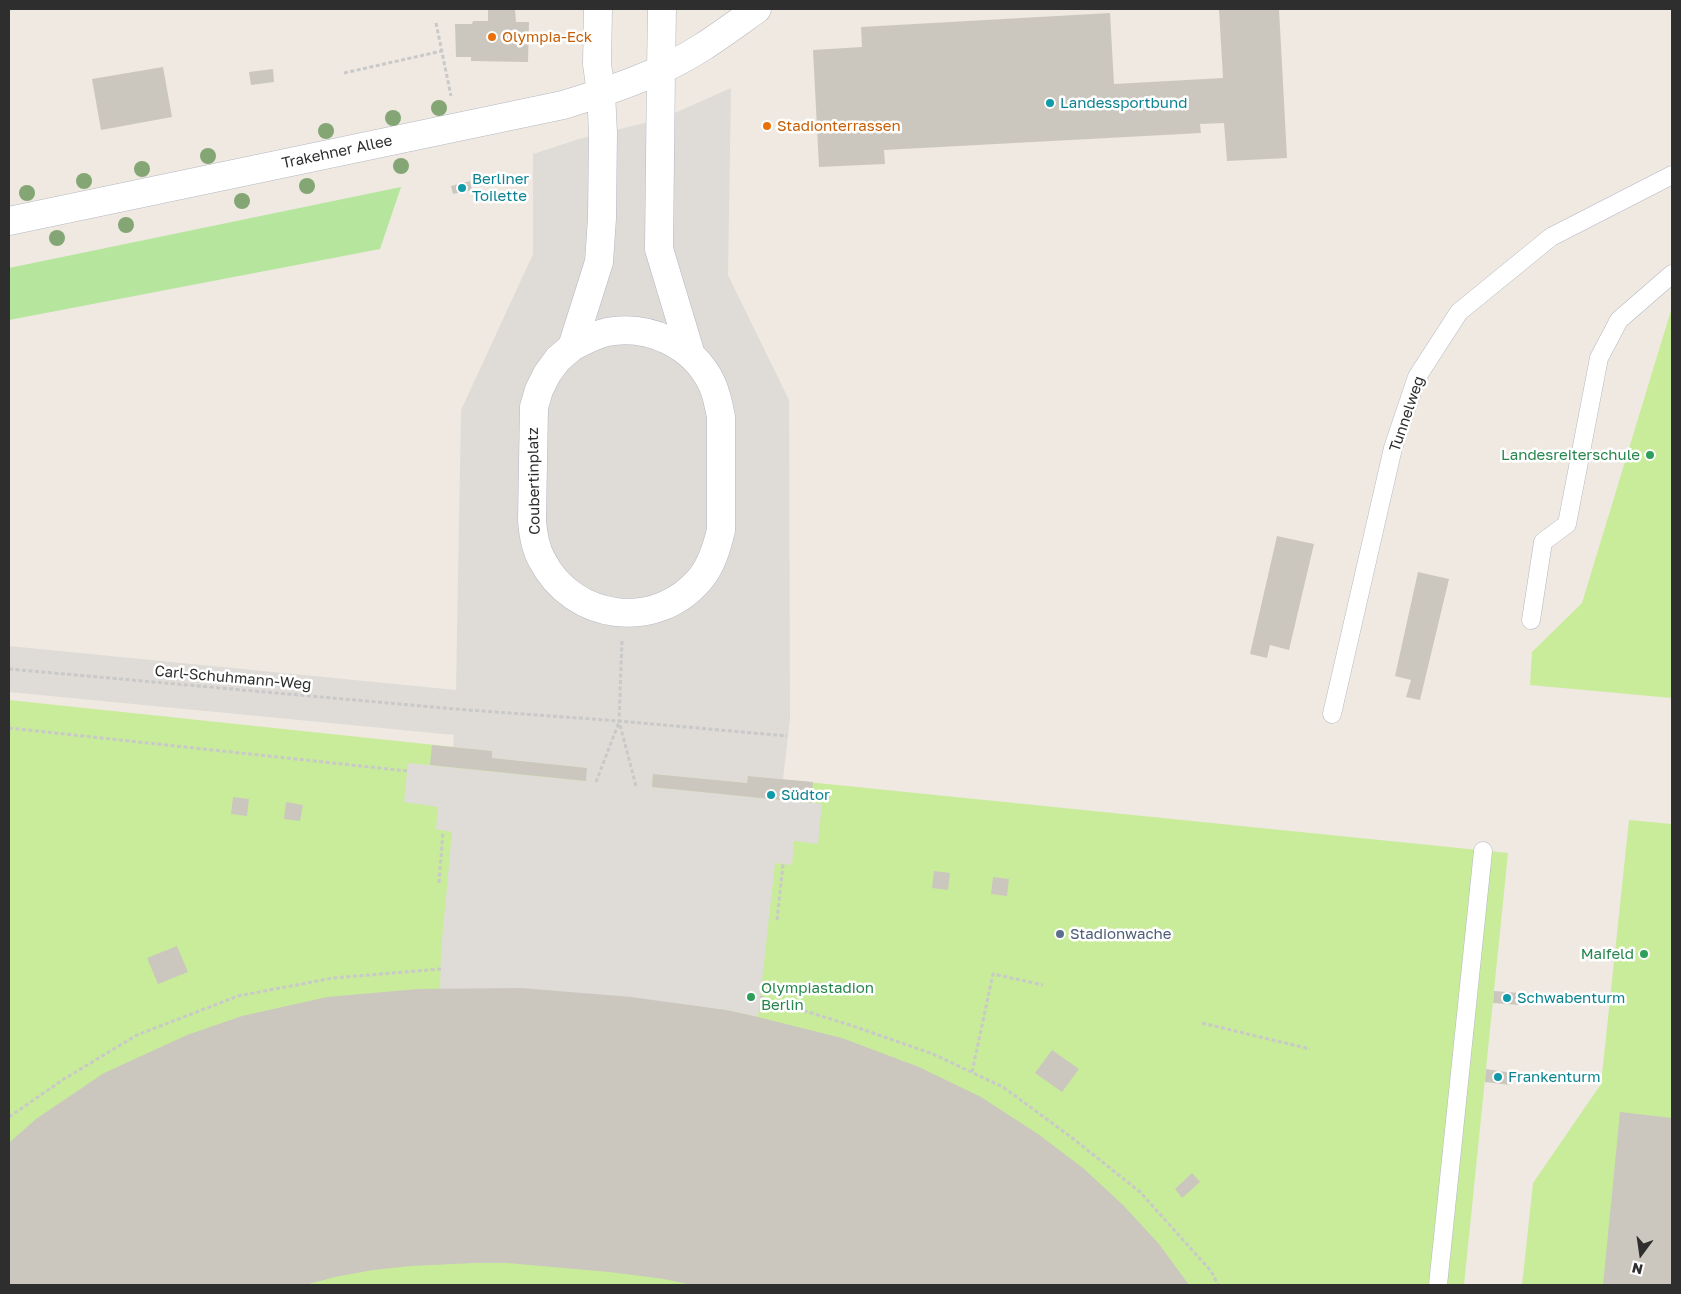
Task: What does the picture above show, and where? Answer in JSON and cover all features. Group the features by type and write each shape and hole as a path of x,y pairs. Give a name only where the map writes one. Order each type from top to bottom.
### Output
{"street":[{"name":"Coubertinplatz","path":"572,348 599,262 603,133 598,64 598,9"},
{"name":"Coubertinplatz","path":"662,9 659,249 690,355"},
{"name":"Trakehner Allee","path":"9,221 563,105 661,70 693,53 756,9"},
{"name":"Coubertinplatz","path":"624,330 642,331 660,336 676,344 690,355 703,369 712,383 718,400 721,418 721,530 717,547 701,578 674,601 641,613 606,612 589,606 559,585 541,559 534,538 532,520 534,407 539,390 547,374 558,359 572,348 597,336 624,330"}],"lane":[{"name":"Tunnelweg","path":"1332,714 1393,448 1417,377 1459,312 1552,237 1672,175"},
{"path":"1530,620 1543,542 1567,524 1599,358 1618,320 1672,274"},
{"path":"1438,1285 1483,851"}],"path":[{"path":"436,23 451,96"},
{"path":"344,73 442,51"},
{"path":"623,613 619,721 636,786"},
{"name":"Carl-Schuhmann-Weg","path":"9,669 455,710 619,721 787,736"},
{"path":"596,782 619,721"},
{"path":"9,728 407,771"},
{"path":"439,883 443,830"},
{"path":"777,920 783,864"},
{"path":"9,1117 64,1079 137,1035 238,996 333,978 441,969"},
{"path":"972,1072 994,974 1042,985"},
{"path":"760,997 850,1025 933,1054 1003,1087 1071,1137 1140,1192 1211,1271 1218,1285"},
{"path":"1202,1023 1310,1049"}],"green space":[{"path":"401,187 380,249 9,320 9,268"},
{"name":"Landesreiterschule","path":"1672,307 1672,698 1530,685 1532,652 1582,603"},
{"name":"Olympiastadion Berlin","path":"9,700 492,751 492,758 747,783 748,776 1508,853 1464,1285 9,1285"},
{"name":"Maifeld","path":"1629,820 1672,824 1672,1285 1522,1285 1533,1183 1601,1084"}],"shaded area":[{"path":"731,88 728,275 789,400 790,719 783,779 748,776 747,783 653,774 652,787 822,804 818,844 794,841 792,865 775,863 758,1017 726,1010 440,989 441,951 452,832 436,829 438,807 404,802 408,763 585,781 587,768 492,758 492,751 453,747 454,735 9,692 9,646 456,690 461,410 533,254 533,154 579,139 661,119"}],"building":[{"name":"Olympia-Eck","path":"488,9 515,9 516,22 529,22 528,62 471,61 471,57 456,57 455,24 472,24 473,21 488,21"},
{"name":"Landessportbund","path":"1219,9 1279,9 1287,158 1227,161 1224,123 1200,124 1201,133 884,150 885,164 819,167 813,50 862,47 861,27 1110,13 1114,84 1223,78"},
{"path":"163,67 172,117 101,130 92,79"},
{"path":"273,69 274,82 251,85 249,72"},
{"name":"Berliner Toilette","path":"470,181 472,190 453,194 451,186"},
{"path":"1277,536 1314,544 1289,650 1270,645 1267,658 1250,654"},
{"path":"1418,572 1449,579 1420,700 1406,697 1411,680 1395,676"},
{"path":"432,745 492,751 492,758 587,768 586,781 430,765"},
{"name":"Südtor","path":"653,774 747,783 748,776 813,782 811,803 652,787"},
{"path":"233,797 249,799 247,816 231,814"},
{"path":"286,802 303,805 300,821 284,819"},
{"path":"934,871 950,873 948,890 932,888"},
{"path":"993,877 1009,879 1007,896 991,894"},
{"path":"177,946 188,972 158,984 147,958"},
{"path":"521,988 631,997 726,1010 842,1038 919,1067 981,1097 1038,1134 1083,1168 1123,1205 1159,1244 1189,1285 692,1285 664,1279 609,1272 507,1263 474,1263 373,1270 305,1285 9,1285 9,1143 36,1119 104,1073 187,1035 242,1016 327,997 418,989"},
{"name":"Schwabenturm","path":"1494,991 1520,993 1519,1005 1493,1003"},
{"path":"1052,1050 1079,1069 1062,1092 1035,1073"},
{"name":"Frankenturm","path":"1486,1069 1512,1073 1511,1085 1485,1082"},
{"path":"1620,1112 1672,1118 1672,1285 1603,1285"},
{"path":"1192,1173 1200,1182 1182,1198 1175,1189"}],"place":[{"name":"Olympia-Eck","path":"492,37"},
{"name":"Landessportbund","path":"1050,103"},
{"name":"Stadionterrassen","path":"767,126"},
{"name":"Berliner Toilette","path":"462,188"},
{"name":"Landesreiterschule","path":"1650,455"},
{"name":"Südtor","path":"771,795"},
{"name":"Stadionwache","path":"1060,934"},
{"name":"Maifeld","path":"1644,954"},
{"name":"Olympiastadion Berlin","path":"751,997"},
{"name":"Schwabenturm","path":"1507,998"},
{"name":"Frankenturm","path":"1498,1077"}]}
